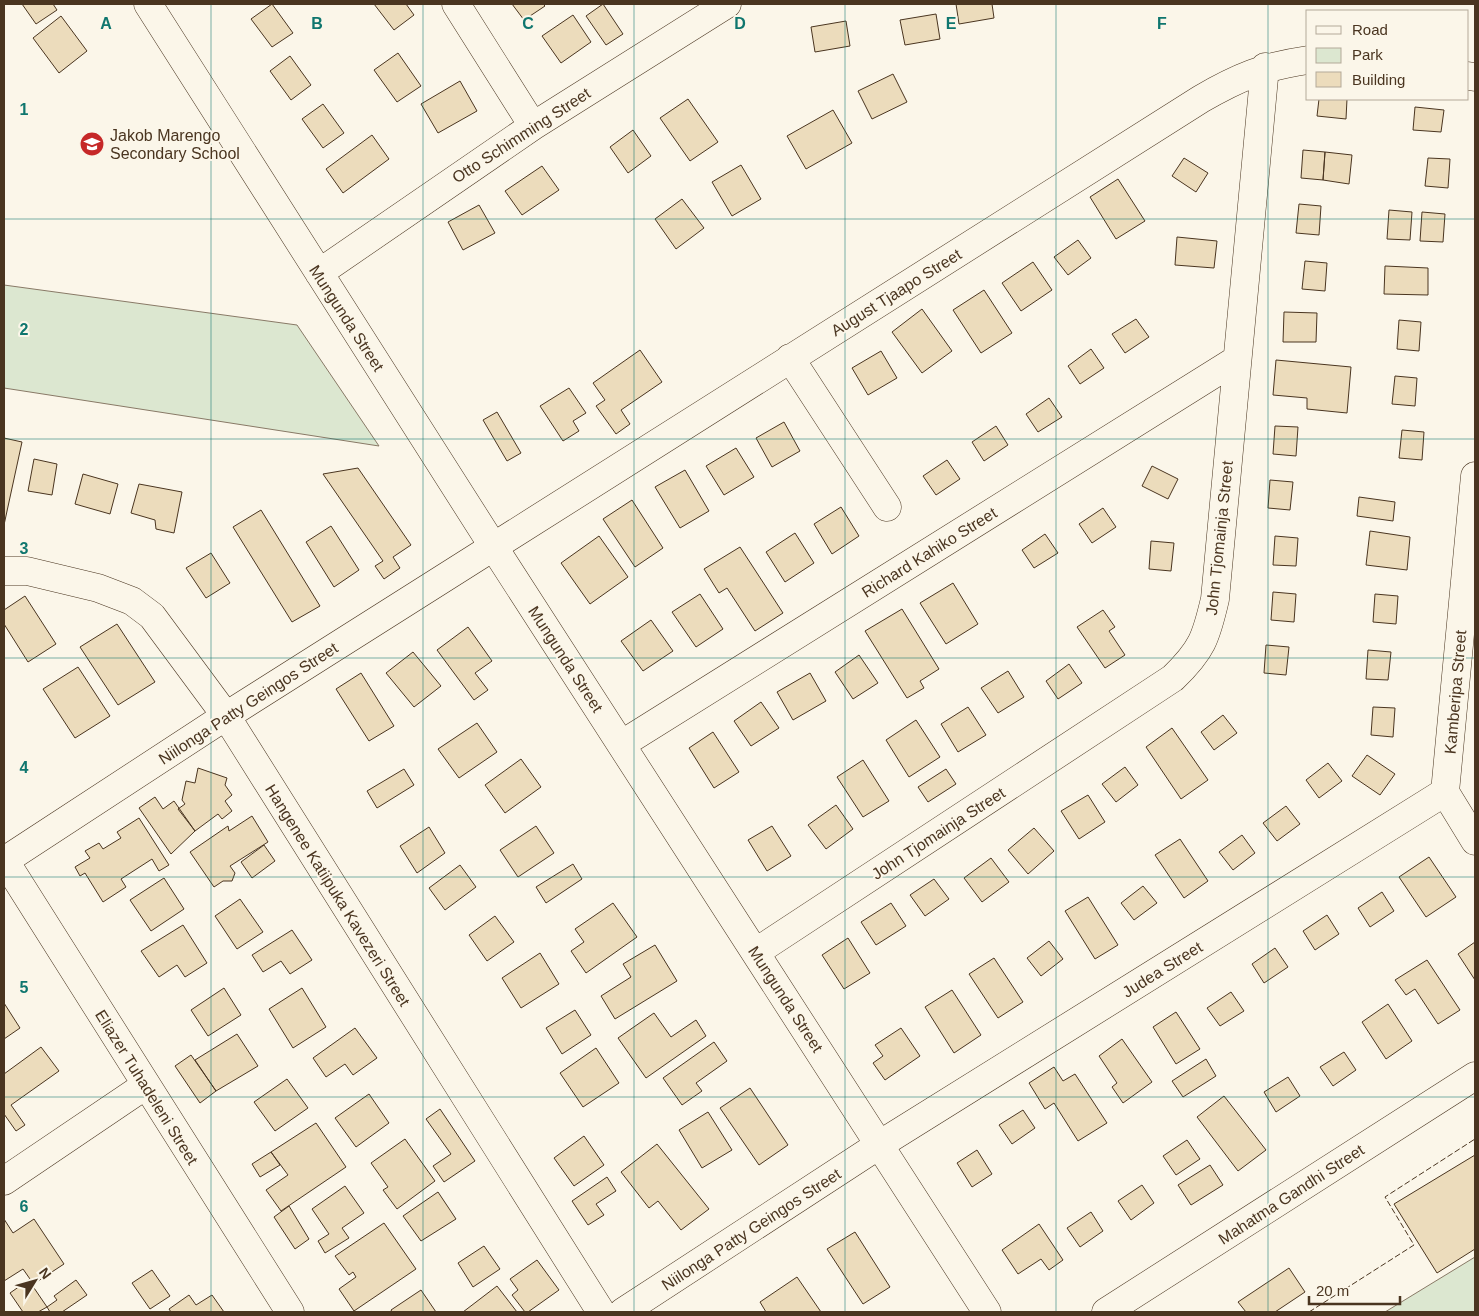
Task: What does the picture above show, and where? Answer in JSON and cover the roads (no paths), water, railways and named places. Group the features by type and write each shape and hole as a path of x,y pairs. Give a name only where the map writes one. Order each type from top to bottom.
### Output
{"street":[{"name":"Mungunda Street","path":"148,4 493,546 988,1312"},
{"path":"456,4 532,126"},
{"name":"Otto Schimming Street","path":"318,273 532,126 727,4"},
{"name":"August Tjaapo Street","path":"493,546 1201,99 1232,81 1265,67 1306,60"},
{"name":"John Tjomainja Street","path":"756,952 1173,678 1193,659 1207,636 1215,599 1265,67"},
{"path":"790,358 887,507"},
{"name":"Richard Kahiko Street","path":"622,744 1236,360"},
{"name":"Kamberipa Street","path":"1445,792 1475,476"},
{"name":"Niilonga Patty Geingos Street","path":"4,861 226,716 493,546"},
{"name":"Hangenee Katiipuka Kavezeri Street","path":"4,570 27,571 98,588 132,601 152,616 226,716 601,1312"},
{"path":"1445,792 1475,840"},
{"name":"Judea Street","path":"879,1145 1445,792"},
{"name":"Eliazer Tuhadeleni Street","path":"4,861 290,1312"},
{"name":"Mahatma Gandhi Street","path":"1106,1312 1475,1076"},
{"path":"4,1181 146,1085"},
{"name":"Niilonga Patty Geingos Street","path":"623,1312 879,1145"}],"place":[{"name":"Jakob Marengo Secondary School","path":"92,144"}]}
